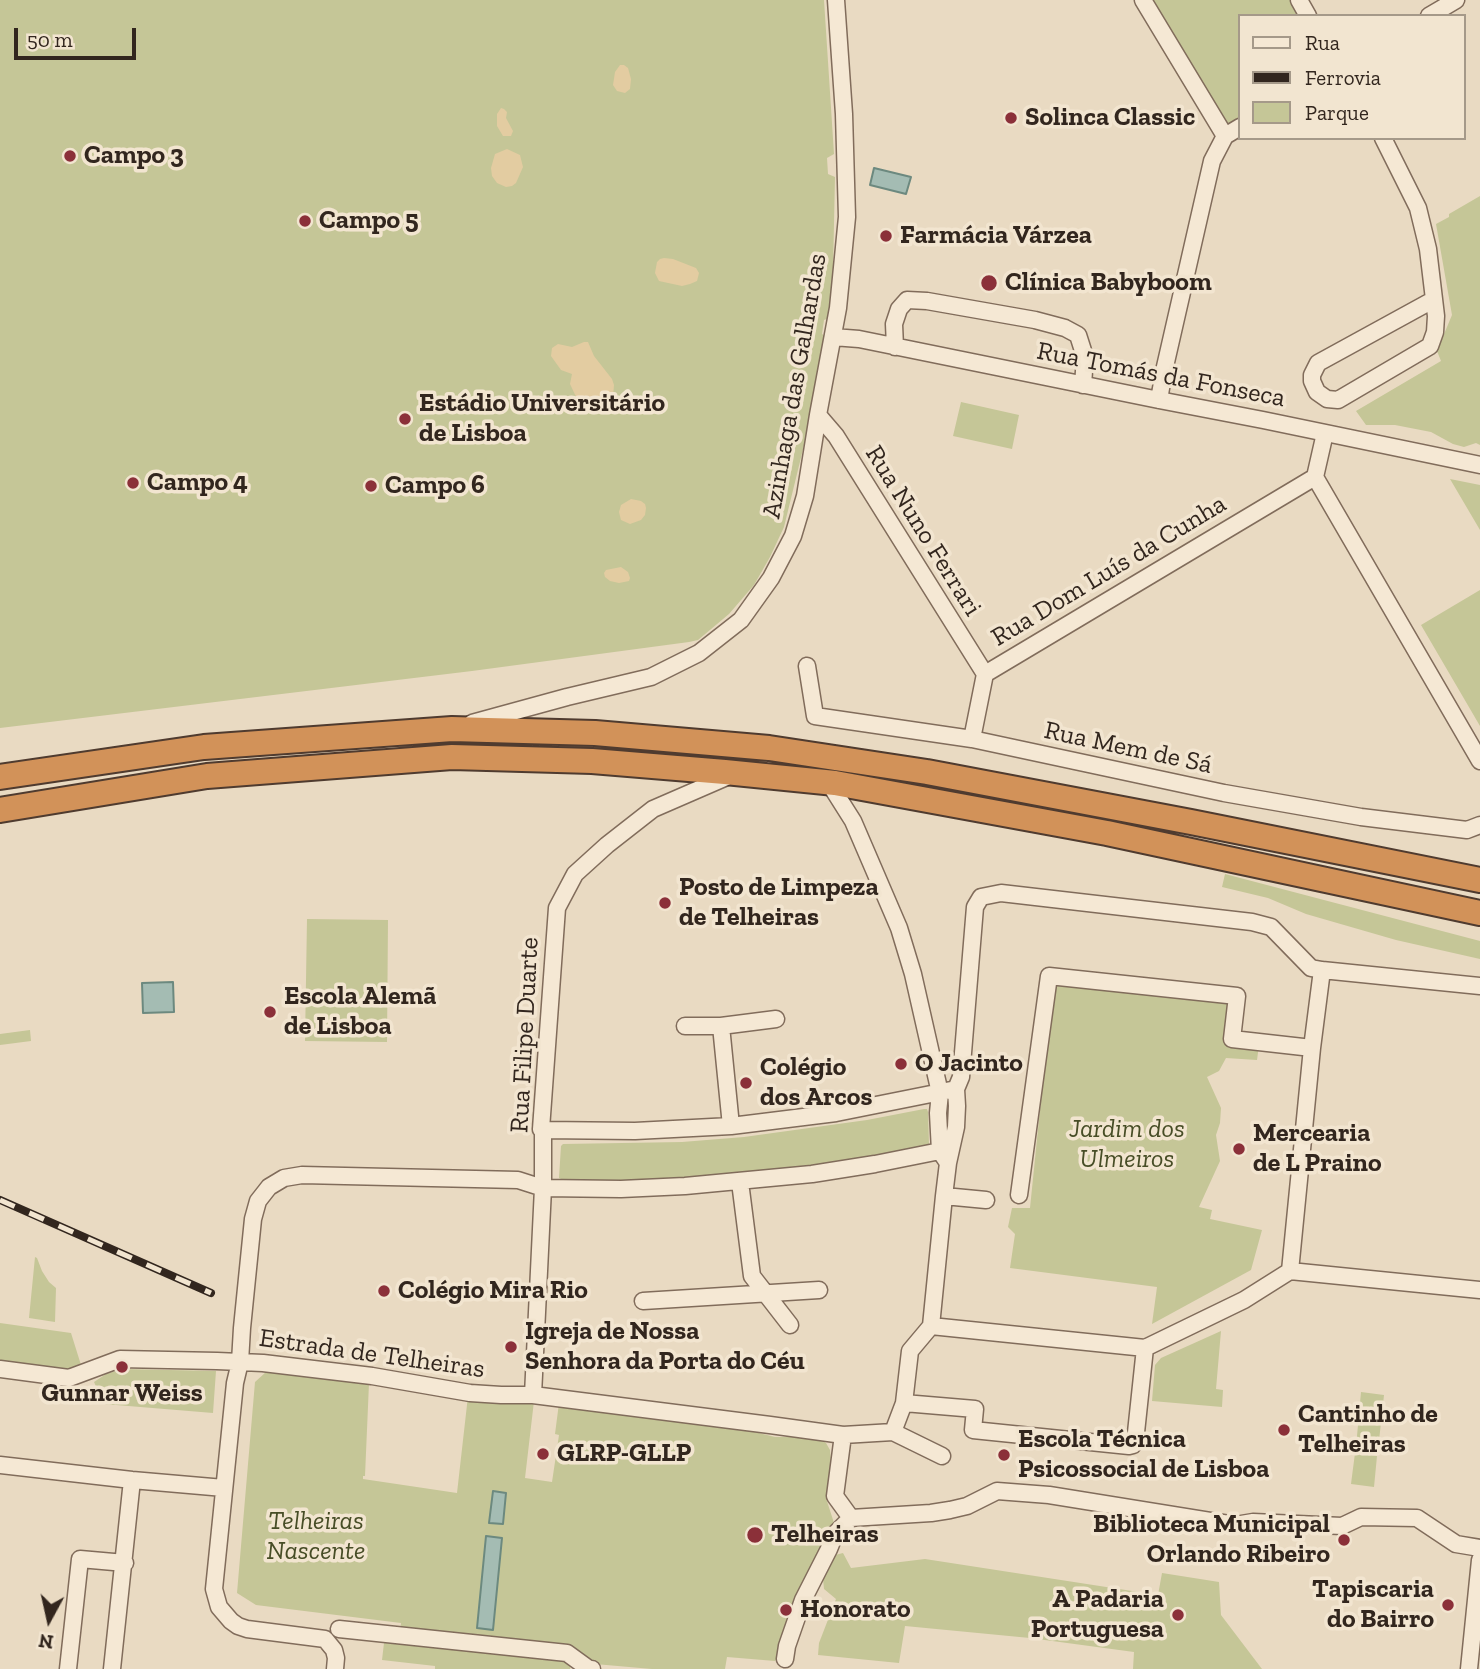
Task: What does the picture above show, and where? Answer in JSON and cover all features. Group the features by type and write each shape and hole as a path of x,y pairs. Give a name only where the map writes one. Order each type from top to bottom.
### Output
{"highway":[{"path":"0,777 204,747 452,729 595,733 769,748 928,772 1480,880"},
{"path":"0,810 207,776 452,757 592,761 829,783 1095,831 1480,913"},
{"path":"1230,860 1480,930"}],"street":[{"name":"Azinhaga das Galhardas","path":"452,729 651,677 699,653 741,620 771,578 793,536 805,496 838,308 847,217 844,114 836,0"},
{"path":"1143,0 1225,136"},
{"path":"1432,14 1456,0"},
{"path":"1158,400 1212,161 1225,136 1238,128"},
{"path":"1384,140 1418,208 1428,249 1436,316 1436,332 1430,345 1338,400 1327,399 1317,392 1312,375 1318,363 1433,300"},
{"path":"895,347 894,324 907,300 1035,320 1065,327 1078,335 1085,357 1083,385"},
{"name":"Rua Tomás da Fonseca","path":"833,337 859,339 1480,465"},
{"name":"Rua Nuno Ferrari","path":"818,415 836,436 985,674"},
{"path":"1325,433 1315,477 1480,761"},
{"name":"Rua Dom Luís da Cunha","path":"972,739 985,674 1315,477"},
{"name":"Rua Mem de Sá","path":"807,666 815,716 972,739 1224,793 1333,812 1466,830 1480,825"},
{"name":"Rua Filipe Duarte","path":"533,1395 542,1188 541,1129 557,908 575,874 607,845 653,810 735,773"},
{"path":"829,783 853,821 900,928 948,1091"},
{"path":"942,1455 893,1432 904,1403 910,1351 931,1325 944,1196 944,1157 938,1114 948,1091 961,1077 975,907 981,897 1002,893 1252,922 1271,927 1311,968 1480,986"},
{"path":"1290,1271 1322,971"},
{"path":"1019,1195 1049,976 1237,996 1232,1039 1312,1048"},
{"path":"685,1026 721,1027 776,1019"},
{"path":"721,1027 731,1126"},
{"path":"543,1130 635,1132 731,1126 836,1113 948,1091"},
{"path":"335,1669 334,1650 325,1639 247,1629 230,1621 224,1614 219,1607 215,1589 255,1209 269,1187 284,1178 302,1175 518,1180 542,1188 621,1189 740,1182 944,1157"},
{"path":"740,1182 752,1276 790,1325"},
{"path":"944,1196 986,1200"},
{"path":"931,1325 1145,1348 1244,1300 1290,1271 1480,1290"},
{"path":"643,1301 820,1290"},
{"path":"904,1403 975,1409 973,1430 1129,1446 1135,1442 1145,1348"},
{"name":"Estrada de Telheiras","path":"0,1369 69,1378 120,1359 240,1362 372,1376 470,1393 533,1395 843,1436 893,1432"},
{"path":"843,1436 835,1496 851,1518"},
{"path":"0,1465 224,1488"},
{"path":"112,1669 132,1480"},
{"path":"785,1659 803,1600 835,1534 851,1518 950,1510 967,1506 997,1491 1049,1494 1236,1525 1253,1521 1342,1526 1361,1517 1417,1518 1456,1544 1480,1548"},
{"path":"68,1669 80,1559 124,1563"},
{"path":"1469,1669 1480,1560"},
{"path":"339,1629 567,1653 592,1669"}],"green space":[{"name":"Estádio Universitário de Lisboa","path":"0,0 824,0 834,154 827,158 828,174 835,177 832,317 824,320 822,334 830,339 784,527 754,585 729,614 698,640 689,642 0,728"},
{"path":"1143,0 1299,0 1307,14 1238,14 1238,128 1225,136"},
{"path":"1480,196 1480,445 1476,443 1464,447 1431,432 1395,425 1366,425 1356,411 1441,361 1437,351 1452,315 1436,224"},
{"path":"961,402 1019,415 1012,449 953,436"},
{"path":"1450,479 1480,485 1480,530"},
{"path":"1480,590 1480,726 1421,625"},
{"path":"1225,874 1480,941 1480,959 1396,940 1306,914 1268,898 1222,887"},
{"path":"307,919 388,920 387,1042 305,1041"},
{"name":"Jardim dos Ulmeiros","path":"1053,982 1232,1003 1229,1033 1260,1038 1257,1060 1226,1058 1219,1071 1207,1077 1221,1108 1216,1135 1220,1161 1199,1207 1212,1210 1210,1219 1262,1230 1251,1270 1152,1324 1157,1287 1010,1268 1015,1234 1008,1227 1012,1208 1030,1208"},
{"path":"30,1030 31,1041 0,1045 0,1034"},
{"path":"924,1109 928,1112 929,1144 873,1156 748,1174 621,1181 559,1178 563,1144 682,1142 744,1137 867,1120"},
{"path":"35,1257 49,1282 56,1288 55,1322 29,1318"},
{"path":"0,1323 71,1333 81,1365 69,1375 0,1365"},
{"path":"1221,1331 1216,1389 1223,1390 1222,1407 1152,1401 1155,1365 1161,1358"},
{"path":"122,1369 216,1371 213,1413 104,1404 94,1382 106,1374"},
{"name":"Telheiras Nascente","path":"266,1372 369,1383 363,1479 457,1493 468,1396 534,1401 525,1478 552,1482 559,1435 555,1434 559,1403 727,1425 775,1437 816,1437 826,1443 830,1450 832,1475 826,1498 835,1534 787,1646 775,1661 727,1657 725,1669 652,1669 572,1662 570,1669 435,1669 435,1666 382,1660 384,1643 399,1644 401,1623 256,1605 237,1593 255,1382"},
{"path":"1361,1392 1384,1395 1378,1450 1356,1447"},
{"path":"1355,1453 1377,1456 1374,1487 1351,1484"},
{"path":"843,1553 851,1568 925,1559 1158,1595 1162,1573 1219,1582 1221,1615 1262,1669 1133,1669 1134,1652 1030,1638 905,1626 899,1663 818,1655 819,1643 836,1599 824,1589 822,1568 831,1556"}],"sand":[{"path":"620,65 628,68 631,79 630,89 625,93 617,91 613,85 615,72"},
{"path":"501,108 507,112 506,118 513,131 511,136 503,136 497,126 497,114"},
{"path":"507,149 520,155 523,167 516,183 506,187 497,183 491,168 495,154"},
{"path":"664,258 696,268 699,273 697,281 682,286 659,281 655,273 657,262"},
{"path":"588,342 594,356 614,385 610,402 595,410 588,409 578,401 570,384 572,374 561,370 551,356 552,348 558,344 572,347"},
{"path":"631,499 641,501 646,508 641,520 630,524 621,520 619,512 621,505"},
{"path":"621,567 628,572 629,581 619,583 605,577 606,570"}],"shaded area":[{"path":"874,168 911,177 906,194 870,185"},
{"path":"173,982 174,1012 143,1013 142,983"},
{"path":"493,1491 506,1493 503,1524 489,1523"},
{"path":"486,1536 502,1538 493,1630 477,1628"}],"railway":[{"path":"0,1200 211,1293"}],"place":[{"name":"Solinca Classic","path":"1011,118"},
{"name":"Campo 3","path":"70,156"},
{"name":"Campo 5","path":"305,221"},
{"name":"Farmácia Várzea","path":"886,236"},
{"name":"Clínica Babyboom","path":"989,283"},
{"name":"Estádio Universitário de Lisboa","path":"405,419"},
{"name":"Campo 4","path":"133,483"},
{"name":"Campo 6","path":"371,486"},
{"name":"Posto de Limpeza de Telheiras","path":"665,903"},
{"name":"Escola Alemã de Lisboa","path":"270,1012"},
{"name":"O Jacinto","path":"901,1064"},
{"name":"Colégio dos Arcos","path":"746,1083"},
{"name":"Mercearia de L Praino","path":"1239,1149"},
{"name":"Colégio Mira Rio","path":"384,1291"},
{"name":"Igreja de Nossa Senhora da Porta do Céu","path":"511,1347"},
{"name":"Gunnar Weiss","path":"122,1367"},
{"name":"Cantinho de Telheiras","path":"1284,1430"},
{"name":"GLRP-GLLP","path":"543,1454"},
{"name":"Escola Técnica Psicossocial de Lisboa","path":"1004,1455"},
{"name":"Telheiras","path":"755,1535"},
{"name":"Biblioteca Municipal Orlando Ribeiro","path":"1344,1540"},
{"name":"Tapiscaria do Bairro","path":"1448,1605"},
{"name":"Honorato","path":"786,1610"},
{"name":"A Padaria Portuguesa","path":"1178,1615"}]}
